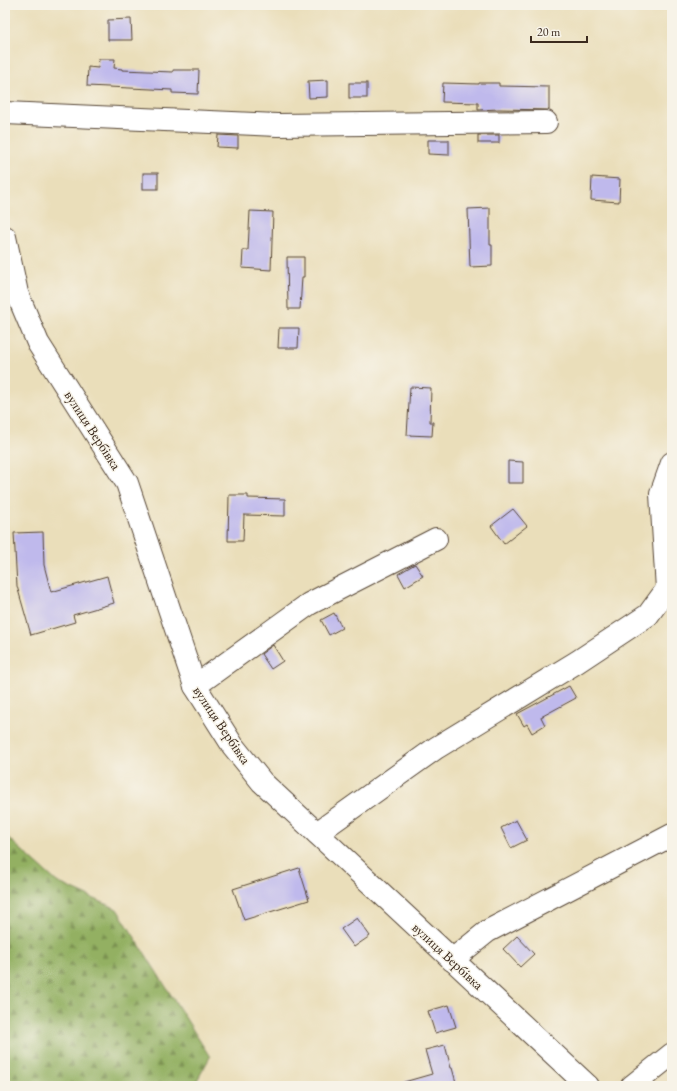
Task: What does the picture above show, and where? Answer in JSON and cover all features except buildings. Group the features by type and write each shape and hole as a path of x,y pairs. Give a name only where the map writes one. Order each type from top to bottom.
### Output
{"street":[{"path":"5,113 277,125 546,122"},
{"name":"вулиця Вербівка","path":"5,236 17,294 38,343 127,483 195,686 233,746 262,782 588,1086"},
{"path":"317,833 436,748 577,662 648,614 667,589 661,494 672,463"},
{"path":"195,686 308,604 436,539"},
{"path":"452,960 488,931 672,835"},
{"path":"632,1086 672,1054"}],"green space":[{"path":"5,835 57,882 117,909 210,1057 194,1086 119,1086 114,1082 105,1086 5,1086"}]}
